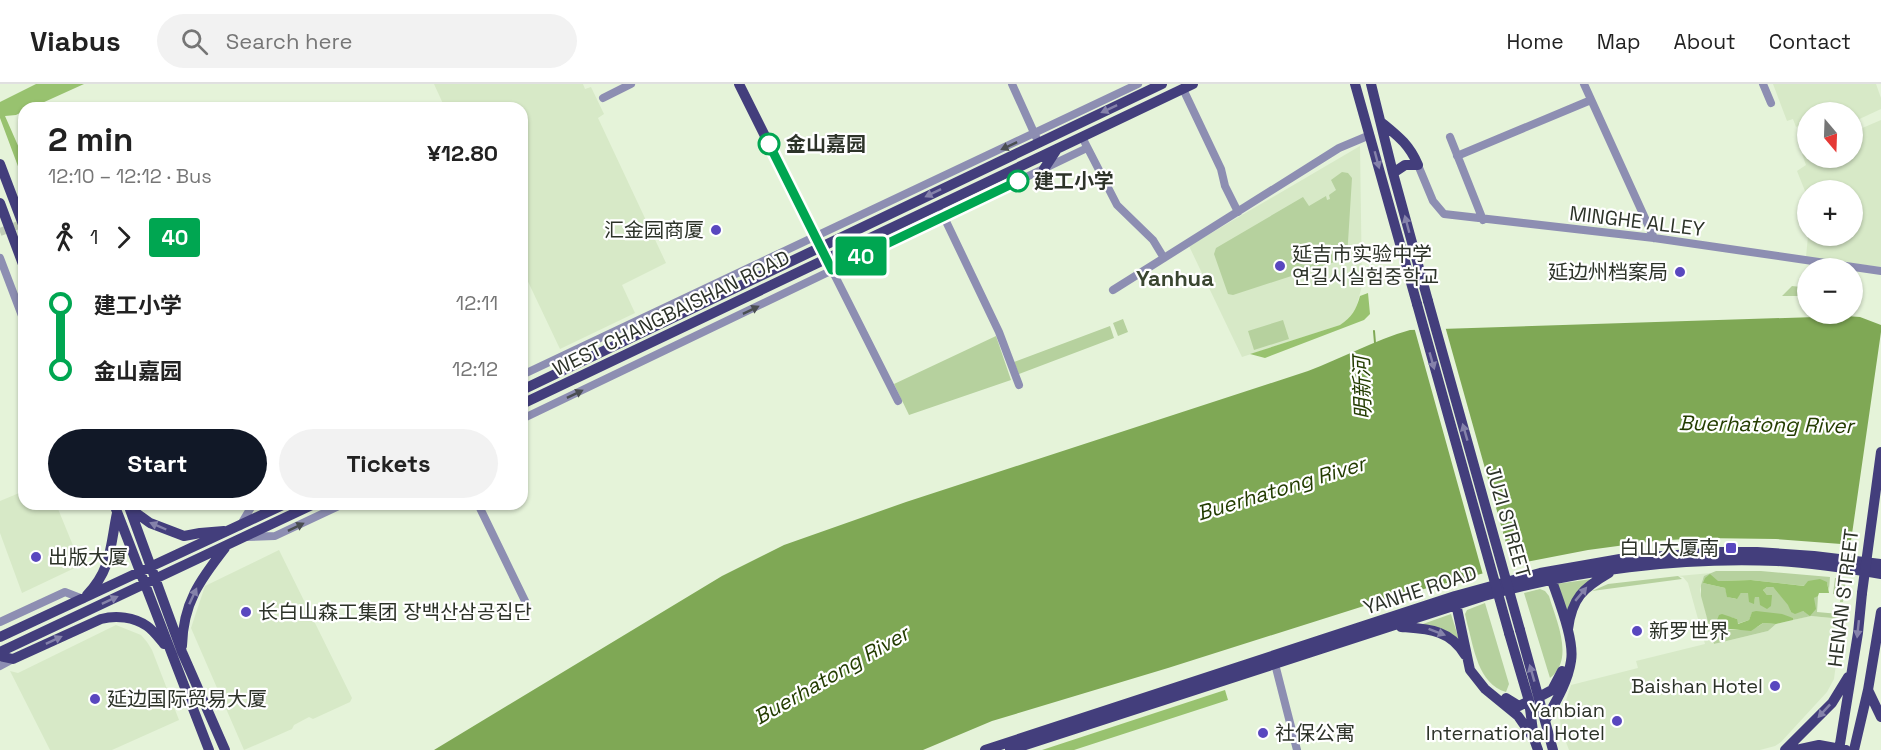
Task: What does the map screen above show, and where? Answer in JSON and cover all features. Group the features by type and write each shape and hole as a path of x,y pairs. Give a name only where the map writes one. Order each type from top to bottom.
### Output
{"main road":[{"path":"739,84 832,270"},
{"name":"WEST CHANGBAISHAN ROAD","path":"528,387 817,242 1037,138 1162,84"},
{"path":"1355,84 1422,303"},
{"path":"1371,84 1422,303"},
{"name":"WEST CHANGBAISHAN ROAD","path":"528,401 1188,86"},
{"path":"1381,122 1402,139 1412,151 1418,165 1405,165 1393,173"},
{"path":"1044,168 1057,149"},
{"path":"0,164 18,211"},
{"path":"0,203 18,251"},
{"name":"JUZI STREET","path":"1422,303 1514,632 1534,699 1545,722 1553,750"},
{"name":"HENAN STREET","path":"1841,750 1881,452"},
{"path":"83,599 104,574 110,555 115,510"},
{"path":"116,510 209,750"},
{"path":"131,510 182,652 225,750"},
{"path":"134,510 150,523 184,536 235,528"},
{"path":"0,637 272,510"},
{"path":"0,652 301,510"},
{"path":"182,652 182,631 191,598 204,575 227,545"},
{"name":"YANHE ROAD","path":"985,750 1457,600 1620,559 1720,552 1757,552 1881,564"},
{"name":"YANHE ROAD","path":"1548,576 1690,563 1754,561 1811,564 1881,574"},
{"path":"1567,632 1571,610 1578,597 1589,585 1615,570"},
{"path":"1545,722 1569,669 1572,654 1548,576"},
{"path":"1457,600 1476,665 1482,676 1489,685 1515,704 1523,705 1552,689 1563,669 1566,654 1561,624 1548,576"},
{"path":"1457,600 1470,670 1481,685 1512,710 1534,739"},
{"name":"YANHE ROAD","path":"1010,750 1394,626 1457,600"},
{"name":"HENAN STREET","path":"1854,750 1868,690 1881,612"},
{"path":"0,656 13,659 112,616 127,617 148,626 169,649"},
{"path":"1394,626 1426,628 1443,634 1459,646 1468,661"},
{"path":"1785,750 1832,703 1853,666"},
{"path":"1868,690 1881,717"},
{"name":"JUZI STREET","path":"1534,699 1534,739 1538,750"},
{"path":"1796,750 1819,745 1841,750"}],"street":[{"path":"603,98 631,84"},
{"path":"1012,84 1037,138"},
{"name":"WEST CHANGBAISHAN ROAD","path":"1037,138 1138,84"},
{"path":"1584,84 1654,238"},
{"path":"1763,84 1771,103"},
{"path":"1188,86 1221,169 1225,186 1238,212"},
{"path":"1457,156 1591,100"},
{"path":"1113,290 1339,148 1370,135"},
{"path":"1082,137 1117,205 1153,240 1164,258"},
{"path":"1450,137 1483,220"},
{"name":"WEST CHANGBAISHAN ROAD","path":"528,416 1087,148"},
{"name":"MINGHE ALLEY","path":"1418,165 1433,201 1444,214 1654,238 1881,271"},
{"path":"938,205 999,332 1019,385"},
{"name":"WEST CHANGBAISHAN ROAD","path":"528,372 817,242"},
{"path":"0,258 18,305"},
{"path":"832,270 898,401"},
{"path":"235,528 248,510"},
{"path":"245,537 276,536 330,510"},
{"path":"481,510 526,605"},
{"path":"0,622 65,592 83,599"},
{"path":"0,666 13,659"},
{"path":"1275,664 1297,750"}],"shaded area":[{"path":"36,84 84,84 44,102 18,102 18,114 5,116 18,146 18,166 0,118 0,102"},
{"path":"434,84 583,84 585,89 591,87 604,114 598,118 666,263 622,285 635,313 560,349 528,282 528,102 442,102"},
{"path":"1773,84 1876,84 1881,98 1881,109 1863,117 1863,102 1797,102 1797,126 1793,119 1787,121"},
{"path":"1881,120 1881,267 1863,265 1863,258 1806,257 1807,246 1863,246 1863,180 1801,180 1797,171 1802,168 1863,168 1863,128"},
{"name":"延吉市实验中学 연길시실험중학교","path":"1360,146 1362,286 1355,312 1349,320 1340,325 1242,357 1189,246"},
{"path":"1342,172 1348,173 1352,178 1347,258 1233,295 1228,294 1214,254 1216,248 1303,197 1309,206 1326,196 1327,200 1330,199 1329,195 1336,190 1331,180"},
{"path":"1792,286 1797,287 1797,296 1782,296"},
{"path":"1368,293 1370,314 1364,320 1265,358 1250,354 1340,325 1353,313 1360,296"},
{"path":"1123,319 1128,332 1118,336 1113,323"},
{"path":"1283,320 1289,339 1254,350 1248,331"},
{"path":"1110,326 1114,338 1019,374 1014,362"},
{"path":"996,336 1011,380 909,415 894,384"},
{"path":"18,494 18,510 58,510 81,565 22,593 0,533 0,501"},
{"path":"279,550 352,698 350,702 313,719 309,717 294,725 292,729 244,750 191,628 205,586"},
{"path":"1716,571 1761,571 1830,577 1829,590 1827,583 1805,586 1751,580 1703,583 1725,588 1728,597 1736,599 1741,593 1749,593 1754,603 1755,596 1772,595 1767,595 1763,590 1773,587 1789,605 1791,612 1803,611 1810,615 1816,595 1818,596 1817,612 1839,614 1840,607 1843,607 1842,619 1811,616 1793,620 1793,618 1752,613 1749,620 1737,624 1737,619 1730,617 1719,624 1720,630 1748,629 1763,623 1776,624 1768,631 1714,644 1701,596 1701,585 1704,576"},
{"path":"1711,573 1703,579 1700,590 1714,644 1768,631 1776,624 1810,616 1842,619 1834,679 1827,692 1781,742 1760,750 1569,750 1561,729 1560,719 1571,685 1638,668 1636,661 1705,644 1688,583 1683,577 1678,576"},
{"path":"1710,574 1718,581 1751,580 1804,586 1808,581 1820,579 1827,582 1829,593 1819,593 1814,598 1816,609 1810,616 1803,611 1795,614 1791,612 1773,587 1763,590 1767,595 1772,595 1771,606 1767,609 1760,605 1759,597 1755,597 1754,604 1749,602 1748,593 1741,593 1737,599 1727,597 1725,588 1703,583"},
{"path":"1678,576 1682,579 1592,591 1608,584"},
{"path":"1835,578 1846,579 1843,602 1840,602 1841,595 1833,594"},
{"path":"1592,579 1566,615 1556,584"},
{"path":"1540,589 1549,596 1562,639 1561,661 1550,678 1524,593"},
{"path":"1485,603 1509,684 1506,692 1497,688 1483,673 1475,654 1467,623 1465,614 1467,610"},
{"path":"1752,612 1782,614 1793,620 1776,624 1763,623 1751,631 1730,629 1720,631 1717,620 1719,615 1737,619 1738,624 1749,620"},
{"path":"1451,614 1461,646 1420,625"},
{"path":"116,625 141,635 147,642 179,720 112,750 50,750 10,671 18,673"},
{"path":"1225,690 1228,700 1074,750 1042,750"}],"water":[{"name":"Buerhatong River","path":"1797,318 1797,324 1863,324 1863,318 1881,325 1881,547 1776,539 1700,538 1655,541 1588,550 1526,562 1386,599 992,721 923,750 434,750 722,576 784,545 906,502 1308,371 1410,330"}],"pier":[{"path":"1445,326 1513,568 1483,575 1414,327"},
{"path":"1881,332 1881,550 1850,548"}],"waterway":[{"name":"明新河","path":"1374,331 1375,343"}],"tunnel":[{"path":"0,232 18,225"}],"bus line":[{"name":"40","path":"769,144 832,270 1018,181"}],"place":[{"name":"金山嘉园","path":"769,144"},
{"name":"建工小学","path":"1018,181"},
{"name":"汇金园商厦","path":"716,230"},
{"name":"延吉市实验中学 연길시실험중학교","path":"1280,266"},
{"name":"延边州档案局","path":"1680,272"},
{"name":"白山大厦南","path":"1731,548"},
{"name":"出版大厦","path":"36,557"},
{"name":"长白山森工集团 장백산삼공집단","path":"246,612"},
{"name":"新罗世界","path":"1637,631"},
{"name":"Baishan Hotel","path":"1775,686"},
{"name":"延边国际贸易大厦","path":"95,699"},
{"name":"Yanbian International Hotel","path":"1617,721"},
{"name":"社保公寓","path":"1263,733"}],"district":[{"name":"Yanhua","path":"1175,278"}]}
